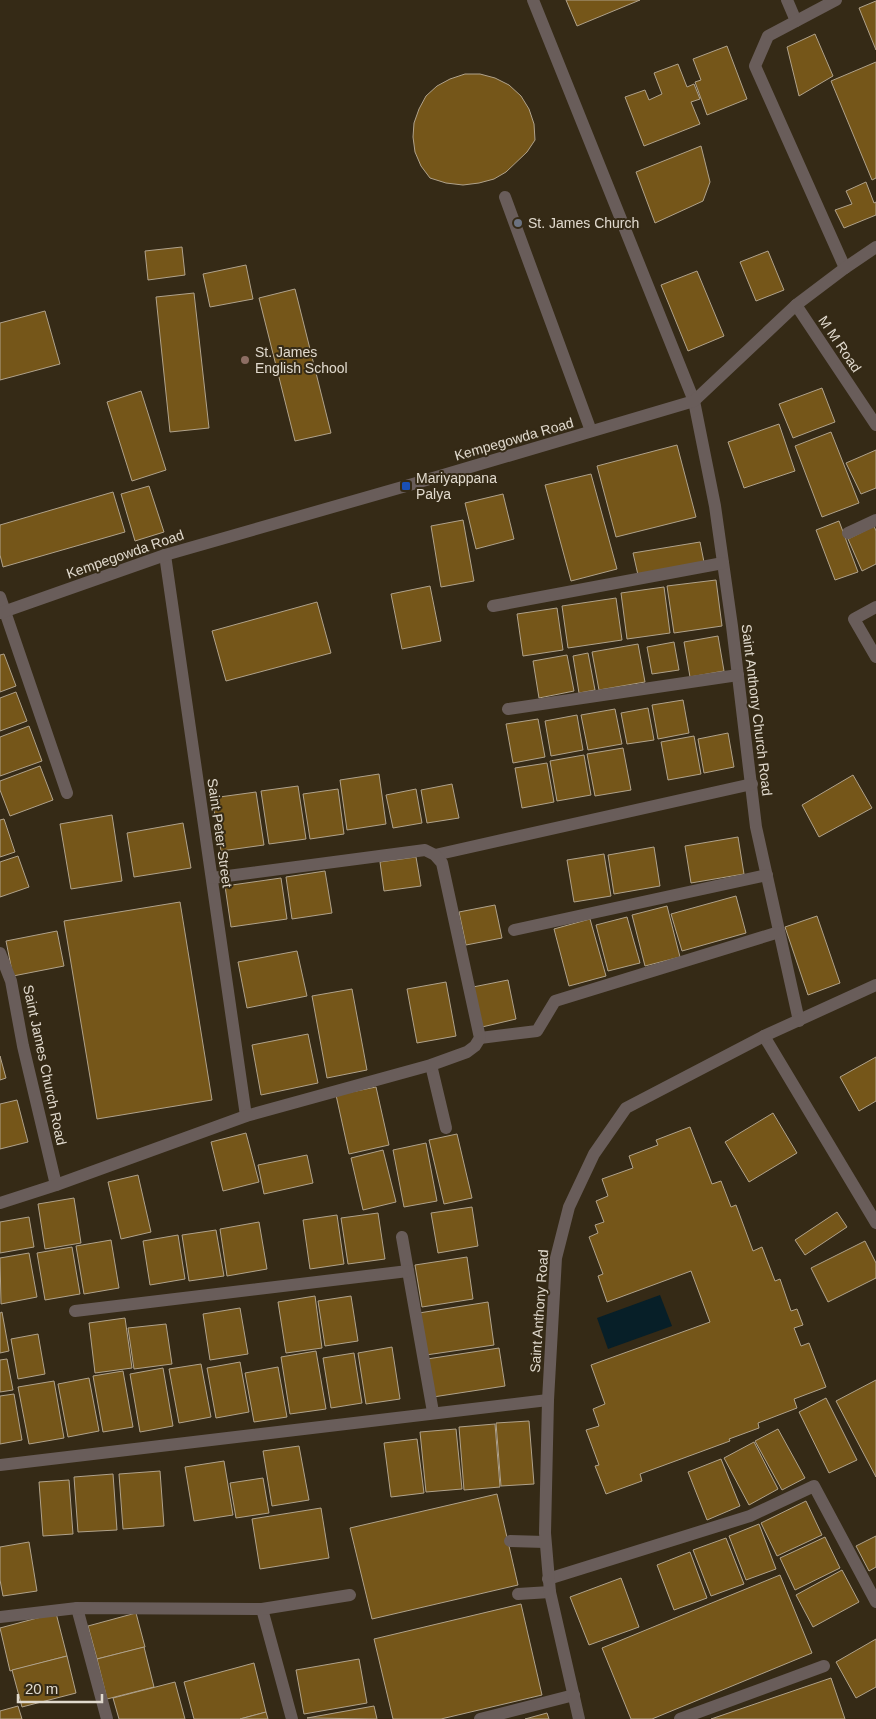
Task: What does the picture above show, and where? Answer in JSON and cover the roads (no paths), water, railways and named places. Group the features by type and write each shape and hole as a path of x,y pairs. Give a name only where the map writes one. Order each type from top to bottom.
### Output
{"street":[{"name":"Saint Anthony Church Road","path":"533,0 694,401 715,506 756,827 799,1021"},
{"path":"787,0 796,22"},
{"path":"836,0 768,36 755,66 845,268"},
{"path":"505,197 591,432"},
{"name":"Kempegowda Road","path":"2,612 165,555 694,401 796,306 876,247"},
{"name":"M M Road","path":"796,306 876,425"},
{"path":"848,533 876,520"},
{"name":"Saint Peter Street","path":"165,555 246,1116"},
{"path":"493,606 723,564"},
{"path":"0,597 2,612 67,793"},
{"path":"876,607 854,619 876,657"},
{"path":"508,709 738,676"},
{"path":"435,855 752,784"},
{"path":"0,1203 56,1185 246,1116 432,1065 467,1052 475,1046 480,1038 442,863 435,855 425,850 212,878"},
{"path":"514,930 766,875"},
{"path":"480,1038 537,1031 555,1001 779,932"},
{"name":"Saint James Church Road","path":"0,953 11,981 23,1046 56,1185"},
{"name":"Saint Anthony Road","path":"579,1719 549,1586 545,1542 548,1400 556,1258 569,1207 594,1154 626,1108 764,1036 876,986"},
{"path":"764,1036 876,1223"},
{"path":"432,1065 446,1128"},
{"path":"402,1237 433,1412"},
{"path":"74,1311 408,1271"},
{"path":"0,1465 433,1412 548,1400"},
{"path":"518,1594 549,1586 750,1516 814,1486 876,1602"},
{"path":"510,1541 545,1542"},
{"path":"0,1617 77,1608 262,1609 350,1595"},
{"path":"77,1608 107,1719"},
{"path":"262,1609 292,1719"},
{"path":"680,1719 824,1666"},
{"path":"480,1719 574,1695"}],"water":[{"path":"660,1295 672,1326 608,1349 597,1318"}],"place":[{"name":"St. James Church","path":"518,223"},
{"name":"St. James English School","path":"245,360"},
{"name":"Mariyappana Palya","path":"406,486"}]}
